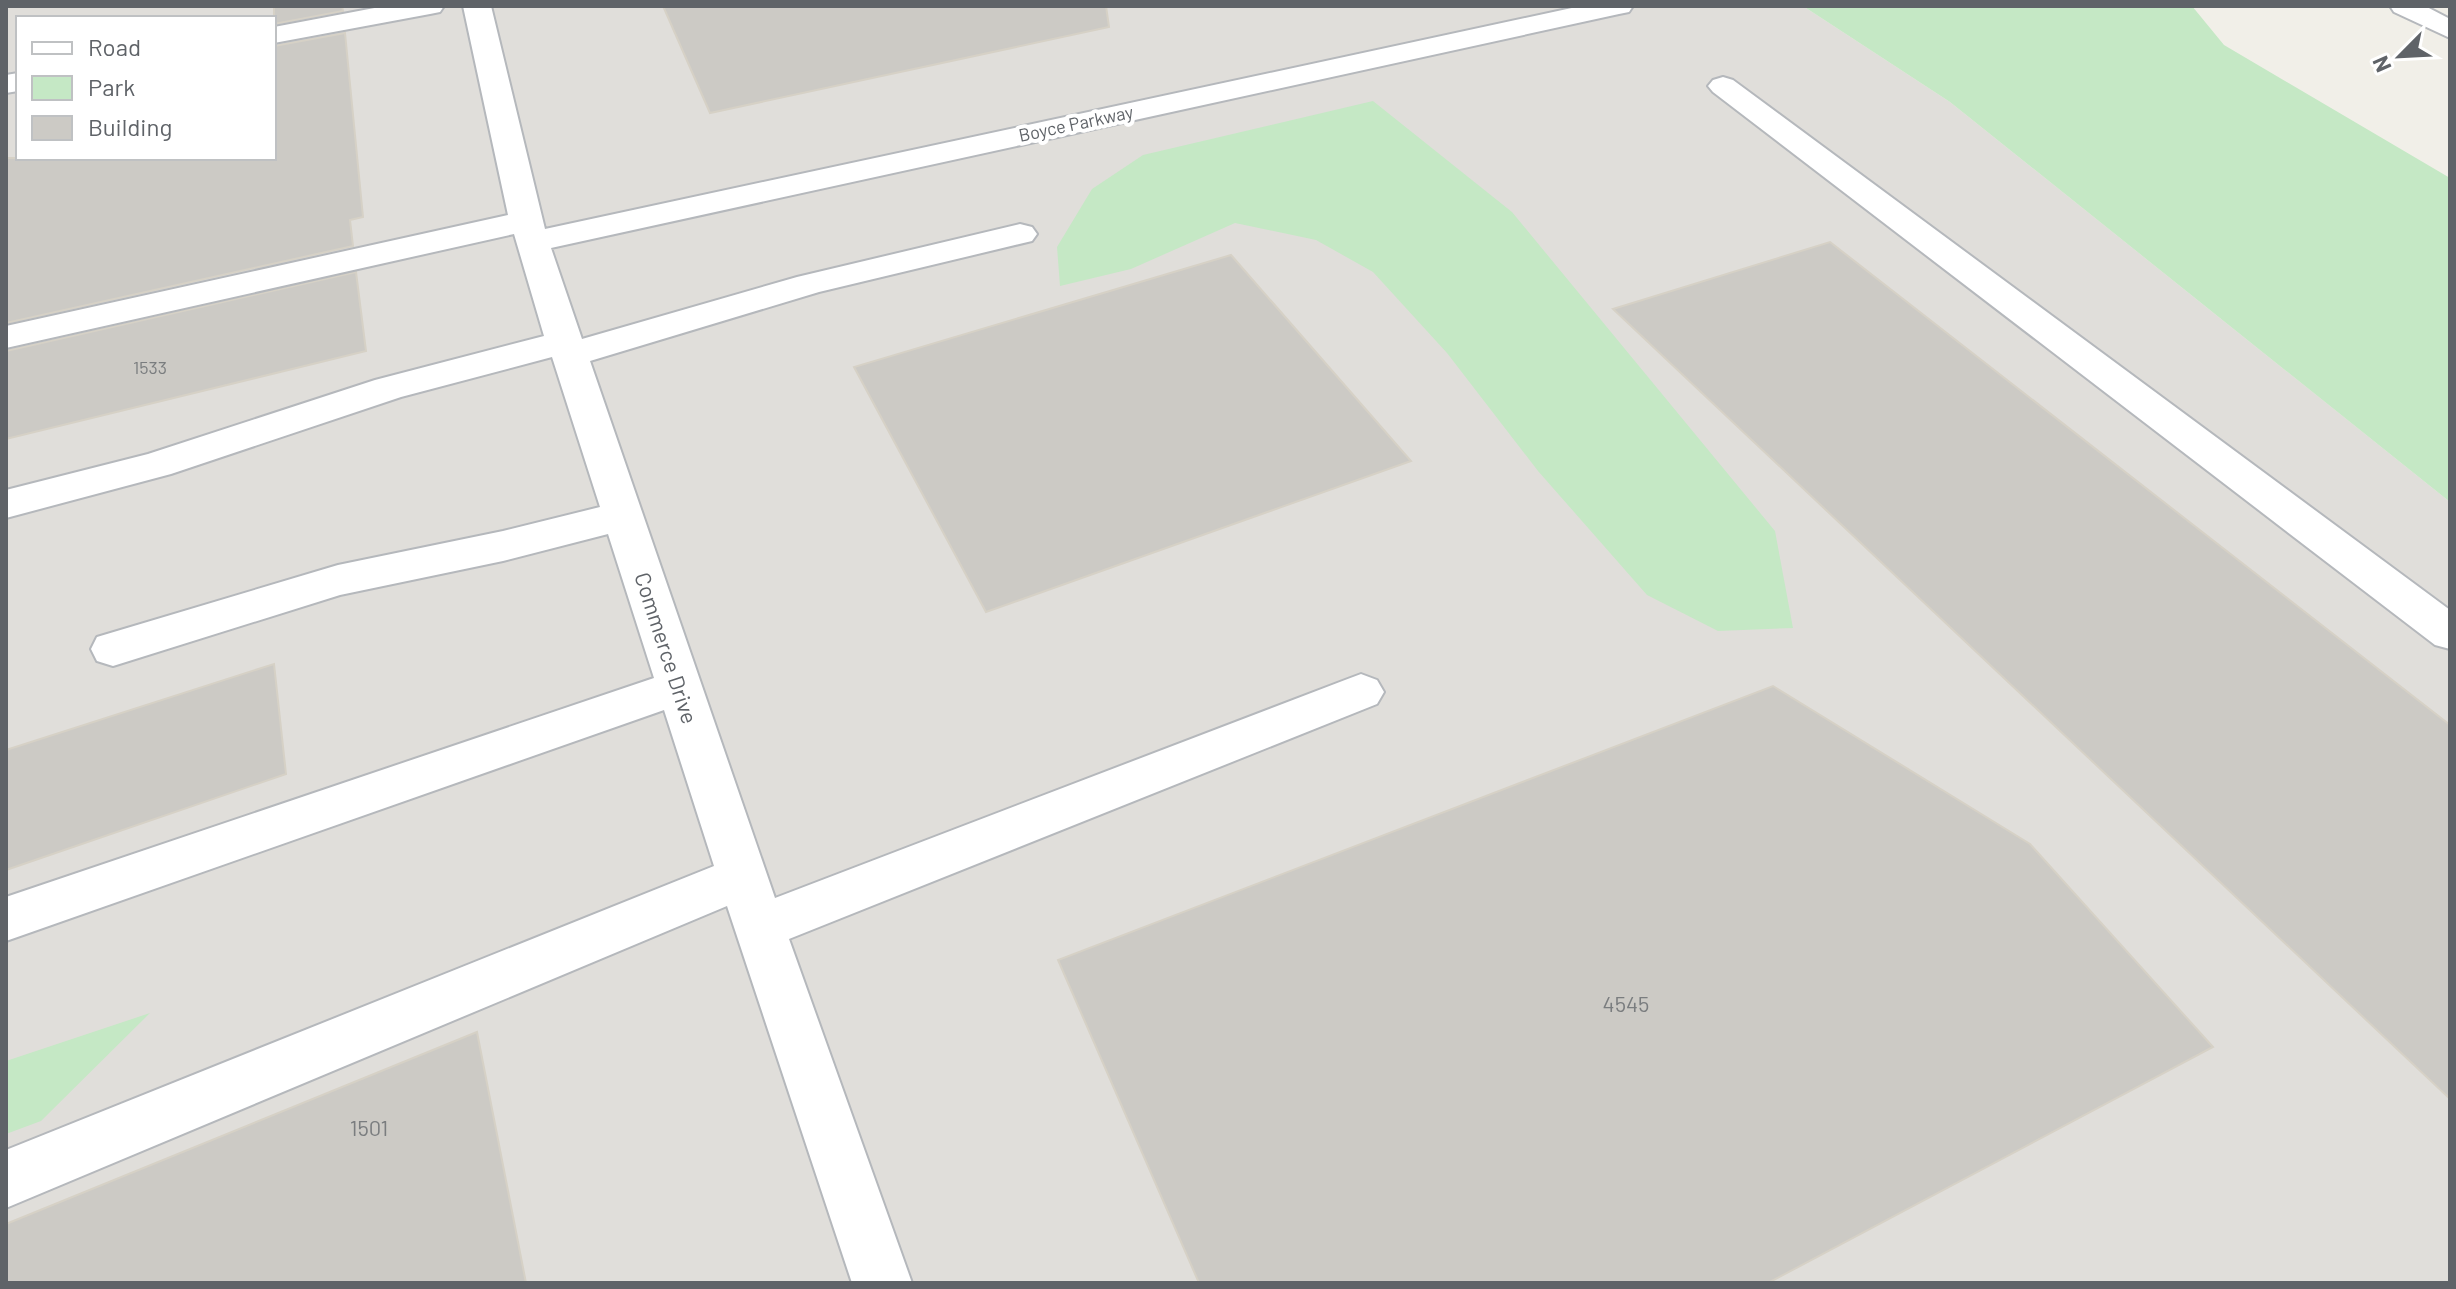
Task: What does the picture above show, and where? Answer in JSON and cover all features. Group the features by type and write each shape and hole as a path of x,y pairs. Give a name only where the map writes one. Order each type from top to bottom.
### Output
{"street":[{"path":"276,35 430,6"},
{"name":"Commerce Drive","path":"477,6 530,232 560,333 568,349 679,687 882,1283"},
{"name":"Boyce Parkway","path":"6,337 530,232 1619,6"},
{"path":"2404,6 2450,30"},
{"path":"1723,86 2450,633"},
{"path":"6,504 157,465 388,388 568,349 809,284 1020,234"},
{"path":"113,649 338,580 503,546 622,516"},
{"path":"6,919 679,687"},
{"path":"760,927 1361,692"},
{"path":"6,1179 743,877"}],"shaded area":[{"path":"6,6 1803,6 1950,102 2450,502 2450,1283 6,1283"}],"green space":[{"path":"1803,6 2192,6 2224,45 2450,178 2450,502 1950,102"},
{"path":"1373,101 1512,212 1775,531 1793,628 1718,631 1647,595 1538,471 1447,353 1373,272 1316,240 1235,223 1131,269 1060,286 1057,247 1092,189 1143,155"},
{"path":"150,1013 41,1121 6,1134 6,1061"}],"building":[{"path":"274,6 342,6 343,11 276,24"},
{"path":"663,6 1106,6 1109,27 710,113"},
{"path":"345,33 363,217 350,220 353,246 6,323 6,158 276,160 276,46"},
{"path":"1830,242 2450,725 2450,1099 1613,309"},
{"path":"1231,255 1411,461 986,612 854,367"},
{"path":"356,272 366,351 6,439 6,351"},
{"path":"274,664 286,774 6,870 6,750"},
{"path":"1773,686 2030,844 2213,1047 1768,1283 1199,1283 1058,960"},
{"path":"477,1032 526,1283 6,1283 6,1224"}]}
